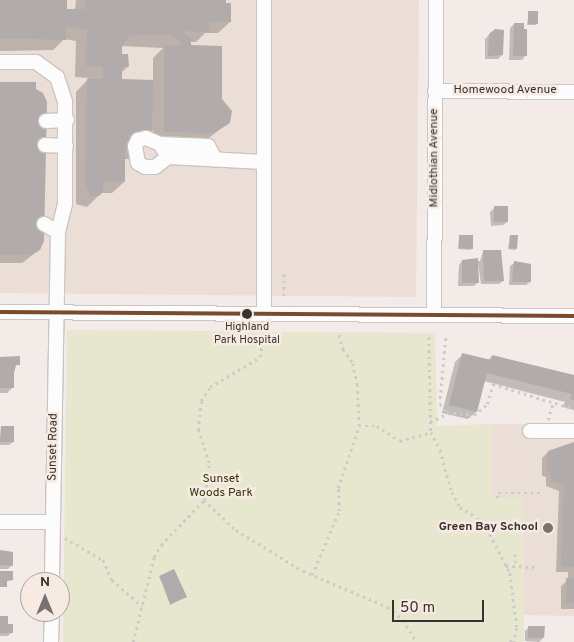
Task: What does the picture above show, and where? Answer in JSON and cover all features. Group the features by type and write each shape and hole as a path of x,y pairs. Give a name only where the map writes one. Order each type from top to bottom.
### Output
{"street":[{"path":"264,0 264,314"},
{"name":"Midlothian Avenue","path":"434,315 436,0"},
{"path":"0,62 36,62 57,77 64,93 67,125 65,204 58,232 57,312"},
{"name":"Homewood Avenue","path":"435,90 574,92"},
{"path":"46,125 67,125"},
{"path":"215,159 208,146 160,144 146,138 138,140 135,146 138,162 145,167 155,167 168,157 264,162"},
{"path":"160,144 168,157"},
{"path":"46,149 66,150"},
{"path":"44,224 58,232"},
{"path":"0,312 574,316"},
{"name":"Sunset Road","path":"52,572 57,312"},
{"path":"530,431 574,432"},
{"path":"0,522 53,522"},
{"path":"51,642 52,622"}],"path":[{"path":"284,274 284,300"},
{"path":"133,642 158,551 204,500 209,463 198,430 201,401 210,387 260,357 264,333"},
{"path":"312,575 337,517 338,488 359,426 357,385 352,362 343,350 338,334"},
{"path":"428,337 430,432 456,500 490,534 506,566 515,599 516,637 514,642"},
{"path":"446,338 440,404 449,413"},
{"path":"430,422 449,413 474,416 487,404 493,384 574,409"},
{"path":"359,426 377,426 400,441 430,432"},
{"path":"497,498 498,493 542,493"},
{"path":"204,500 236,530 312,575 388,607 403,620 417,642"},
{"path":"52,540 65,538 103,560 112,580 142,606"},
{"path":"515,554 516,566"},
{"path":"506,566 538,567"},
{"path":"510,642 516,637"}],"shaded area":[{"name":"Highland Park Hospital","path":"0,0 419,0 416,297 0,293"},
{"name":"Green Bay School","path":"492,424 574,424 574,616 524,615 523,498 492,498"}],"green space":[{"name":"Sunset Woods Park","path":"67,330 435,333 437,426 492,424 492,498 523,498 524,642 63,642 63,622 70,622 70,572 64,572"}],"building":[{"path":"0,0 67,0 67,9 85,9 85,0 226,0 226,3 231,3 231,22 209,22 208,32 182,31 191,39 191,45 222,46 222,99 232,111 230,123 214,133 164,132 164,46 180,46 179,40 172,35 130,35 122,47 122,54 128,54 129,67 122,67 122,79 153,80 152,132 143,131 143,149 125,148 125,182 103,182 103,192 99,196 91,196 85,182 87,79 103,79 103,67 86,66 87,30 66,27 66,40 0,38"},
{"path":"528,11 538,11 538,24 528,24"},
{"path":"514,23 524,23 524,29 527,29 527,56 513,56"},
{"path":"495,29 504,30 503,55 488,56 489,34"},
{"path":"0,82 36,82 36,89 43,93 47,102 44,241 40,250 31,255 0,255"},
{"path":"494,206 508,206 508,222 494,222"},
{"path":"459,235 473,235 473,249 459,248"},
{"path":"510,235 518,235 517,249 509,248"},
{"path":"483,250 501,250 504,281 484,281"},
{"path":"478,258 479,283 462,283 462,260"},
{"path":"514,261 531,264 531,282 512,282"},
{"path":"462,353 491,360 492,355 574,375 574,400 570,399 572,394 487,373 477,412 449,405"},
{"path":"20,356 20,365 16,365 14,373 14,388 0,388 0,357"},
{"path":"1,426 14,426 14,442 0,442"},
{"name":"Green Bay School","path":"574,442 574,567 561,566 564,485 551,481 551,472 547,470 548,451"},
{"path":"0,550 13,552 13,566 0,565"},
{"path":"174,569 187,597 171,604 159,576"},
{"path":"0,571 13,571 13,580 7,581 7,587 0,587"},
{"path":"566,578 574,579 574,603 566,603"},
{"path":"0,616 8,616 8,624 13,624 13,633 0,633"},
{"path":"528,626 545,626 544,638 528,638"}],"transit line":[{"path":"0,312 574,316"}],"place":[{"name":"Highland Park Hospital","path":"247,314"},
{"name":"Green Bay School","path":"548,528"}]}
